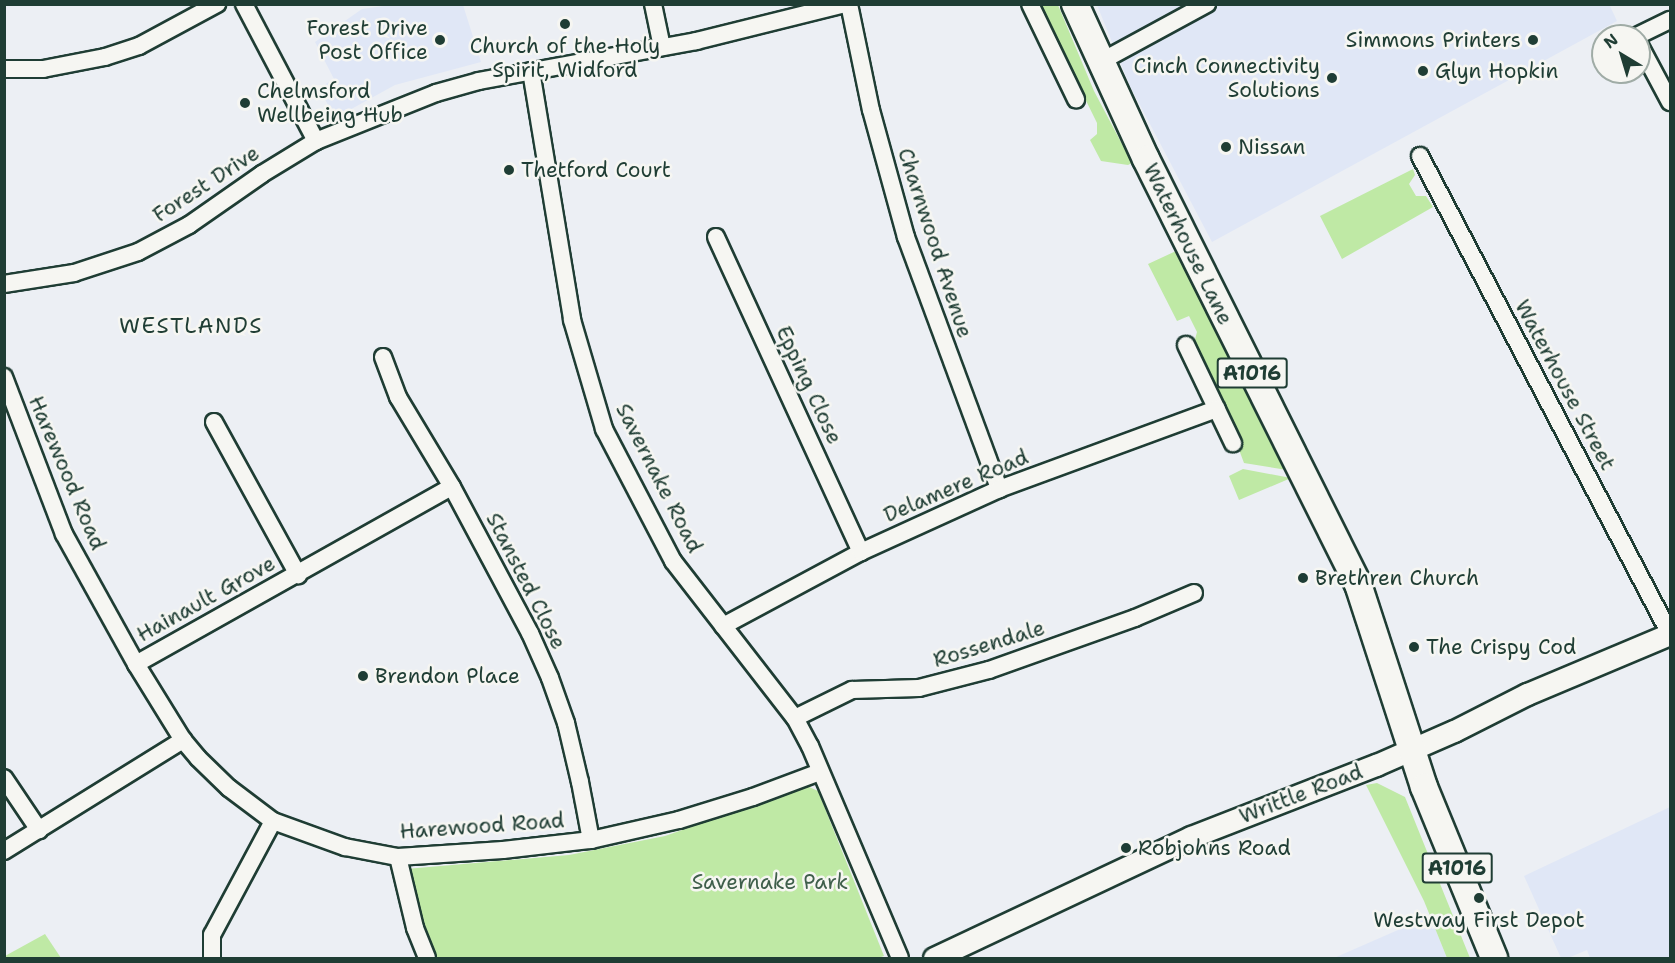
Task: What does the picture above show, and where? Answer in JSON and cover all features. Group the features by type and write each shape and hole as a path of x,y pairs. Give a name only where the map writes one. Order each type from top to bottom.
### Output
{"main road":[{"name":"Waterhouse Lane","path":"1075,4 1100,62 1359,587 1411,749"},
{"name":"A1016","path":"1411,749 1494,958"}],"street":[{"path":"4,69 43,69 105,57 138,46 217,4"},
{"path":"244,4 316,141"},
{"path":"653,4 662,47"},
{"name":"Forest Drive","path":"4,284 74,273 138,252 189,225 262,174 316,141 436,93 531,71 662,47 848,4"},
{"name":"Charnwood Avenue","path":"848,4 871,110 906,237 999,489"},
{"path":"1030,4 1076,99"},
{"path":"1100,62 1207,4"},
{"path":"1651,29 1671,20"},
{"path":"1651,66 1671,102"},
{"name":"Savernake Road","path":"531,71 572,320 604,429 673,561 795,718 900,958"},
{"name":"Waterhouse Street","path":"1420,156 1671,634"},
{"name":"Epping Close","path":"716,237 861,552"},
{"path":"1186,345 1233,443"},
{"name":"Stansted Close","path":"382,357 398,397 452,487 530,633 550,678 568,733 591,840"},
{"name":"Harewood Road","path":"4,377 64,534 136,664 183,740 212,773 273,821 345,847 398,857 503,850 591,840 718,809 820,772"},
{"name":"Delamere Road","path":"723,626 861,552 999,489 1216,409"},
{"name":"Hainault Grove","path":"214,422 298,575"},
{"name":"Hainault Grove","path":"136,664 452,487"},
{"name":"Rossendale","path":"795,718 852,690 919,688 988,670 1135,618 1194,593"},
{"name":"Writtle Road","path":"934,958 964,952 1191,837 1411,749 1527,694 1671,634"},
{"path":"4,851 183,740"},
{"path":"4,778 39,830"},
{"path":"212,958 212,935 273,821"},
{"path":"398,857 415,928 427,958"}],"shaded area":[{"path":"1609,4 1617,21 1612,24 1591,24 1591,35 1212,242 1130,86 1097,5"},
{"path":"391,5 463,5 481,62 395,85 335,118 319,88 334,79 315,42 362,9"},
{"path":"1670,807 1670,958 1590,958 1587,950 1568,958 1561,958 1524,876"},
{"path":"1430,916 1447,958 1334,958"}],"green space":[{"path":"1039,5 1058,5 1094,91 1132,163 1128,165 1101,161 1090,140 1097,134 1097,123"},
{"path":"1413,169 1415,175 1409,184 1416,196 1426,196 1433,207 1342,259 1320,216"},
{"path":"1176,251 1287,470 1244,463 1238,447 1243,443 1194,343 1197,332 1189,316 1177,321 1148,264"},
{"path":"1243,469 1291,478 1239,500 1229,476"},
{"path":"1377,783 1405,797 1470,958 1447,958 1424,901 1366,785"},
{"name":"Savernake Park","path":"807,786 818,791 884,956 878,958 432,958 406,869 569,855 665,836"},
{"path":"45,934 61,958 5,958 5,956"}],"place":[{"name":"Church of the Holy Spirit, Widford","path":"565,24"},
{"name":"Forest Drive Post Office","path":"440,40"},
{"name":"Simmons Printers","path":"1533,40"},
{"name":"Glyn Hopkin","path":"1423,71"},
{"name":"Cinch Connectivity Solutions","path":"1332,78"},
{"name":"Chelmsford Wellbeing Hub","path":"245,103"},
{"name":"Nissan","path":"1226,147"},
{"name":"Thetford Court","path":"509,170"},
{"name":"Brethren Church","path":"1303,578"},
{"name":"The Crispy Cod","path":"1414,647"},
{"name":"Brendon Place","path":"363,676"},
{"name":"Robjohns Road","path":"1126,848"},
{"name":"Westway First Depot","path":"1479,898"}],"district":[{"name":"WESTLANDS","path":"191,326"}]}
